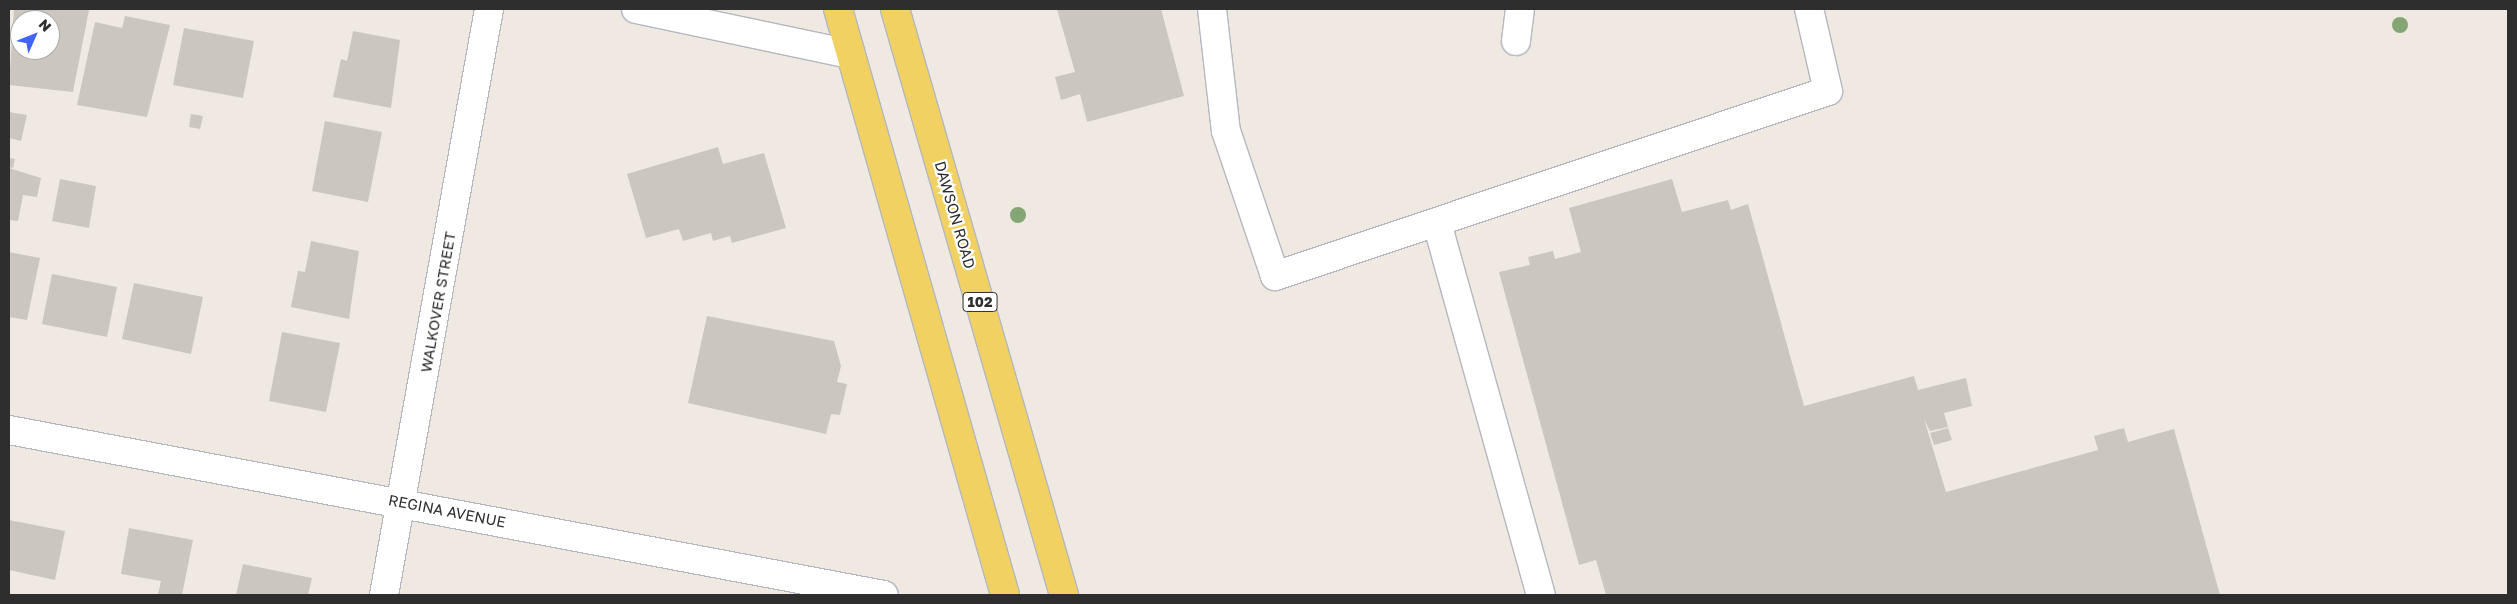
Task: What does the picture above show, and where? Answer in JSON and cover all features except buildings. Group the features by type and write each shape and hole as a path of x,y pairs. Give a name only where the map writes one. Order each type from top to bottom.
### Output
{"main road":[{"path":"838,9 1005,595"},
{"name":"DAWSON ROAD","path":"895,9 1064,595"}],"street":[{"name":"WALKOVER STREET","path":"384,595 489,9"},
{"path":"636,9 850,54"},
{"path":"1212,9 1226,131 1276,276 1828,90 1809,9"},
{"path":"1516,41 1520,9"},
{"path":"1437,223 1541,595"},
{"name":"REGINA AVENUE","path":"9,430 884,595"}]}
